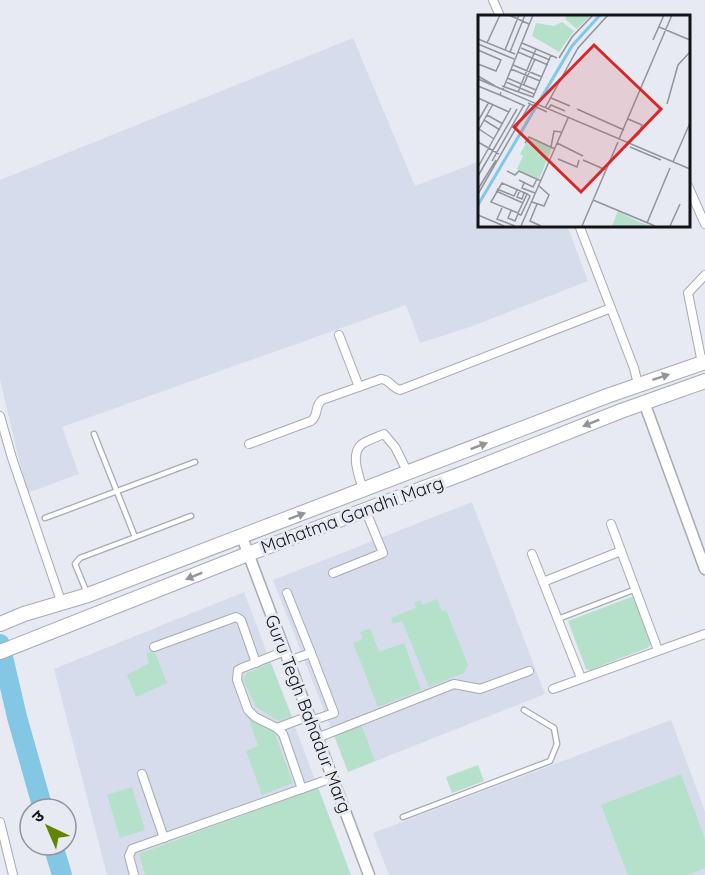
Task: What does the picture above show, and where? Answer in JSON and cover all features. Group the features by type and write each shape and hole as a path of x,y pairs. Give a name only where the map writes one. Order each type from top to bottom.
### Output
{"main road":[{"name":"Mahatma Gandhi Marg","path":"0,624 24,614 88,595 638,384 704,363"},
{"name":"Mahatma Gandhi Marg","path":"0,652 365,509 464,473 644,402 705,381"},
{"path":"40,610 43,636"}],"street":[{"path":"493,0 500,15"},
{"path":"690,190 705,224"},
{"path":"579,226 638,384"},
{"path":"704,363 688,292 705,275"},
{"path":"249,444 311,421 316,417 320,402 359,387 384,379 400,390 611,308"},
{"path":"339,335 359,387"},
{"path":"644,402 705,569"},
{"path":"0,416 62,604"},
{"path":"363,490 356,462 356,452 361,445 384,434 395,447 408,473"},
{"path":"333,573 383,553 365,509"},
{"path":"611,524 658,650"},
{"name":"Guru Tegh Bahadur Marg","path":"242,537 369,875"},
{"path":"543,582 621,551"},
{"path":"532,554 581,678"},
{"path":"278,728 334,712 287,593"},
{"path":"154,648 236,617 240,620 256,663"},
{"path":"553,689 705,634"},
{"path":"302,789 283,734 278,728 255,717 248,710 237,680 238,670 256,663 311,652"},
{"path":"317,738 454,684 480,689 530,671"},
{"path":"142,774 164,838"},
{"path":"134,875 129,856 132,849 332,778"},
{"path":"0,822 13,875"}],"lane":[{"path":"94,434 135,537"},
{"path":"45,518 195,462"},
{"path":"88,595 75,564 80,558 190,516"},
{"path":"558,619 636,589"},
{"path":"403,817 550,761 557,744 554,728 524,710"}],"shaded area":[{"path":"353,38 415,186 478,162 478,226 567,226 588,281 470,327 420,343 406,305 62,427 79,474 27,493 0,380 0,180"},
{"path":"472,502 545,694 348,772 273,580"},
{"path":"244,592 351,875 107,875 54,669"},
{"path":"671,720 705,811 705,875 389,875 373,833"}],"green space":[{"path":"634,596 652,644 590,670 586,669 568,621"},
{"path":"437,599 442,611 446,610 468,665 464,673 429,687 402,621 393,624 391,618 416,608 414,602 420,600 422,605"},
{"path":"370,628 379,652 404,643 421,690 378,707 353,643 363,639 360,632"},
{"path":"154,650 167,683 136,697 127,675 149,663 146,654"},
{"path":"271,663 292,717 279,721 256,707 243,679 247,673"},
{"path":"247,713 254,721 274,731 293,783 262,795 246,751 258,746"},
{"path":"361,724 375,761 348,772 334,734"},
{"path":"478,765 484,781 452,793 446,777"},
{"path":"681,774 705,839 705,868 688,875 628,875 601,805"},
{"path":"132,787 145,830 120,838 107,795"},
{"path":"318,787 351,875 145,875 139,854"}],"waterway":[{"path":"0,644 17,717 40,797"},
{"path":"57,857 62,875"}]}
